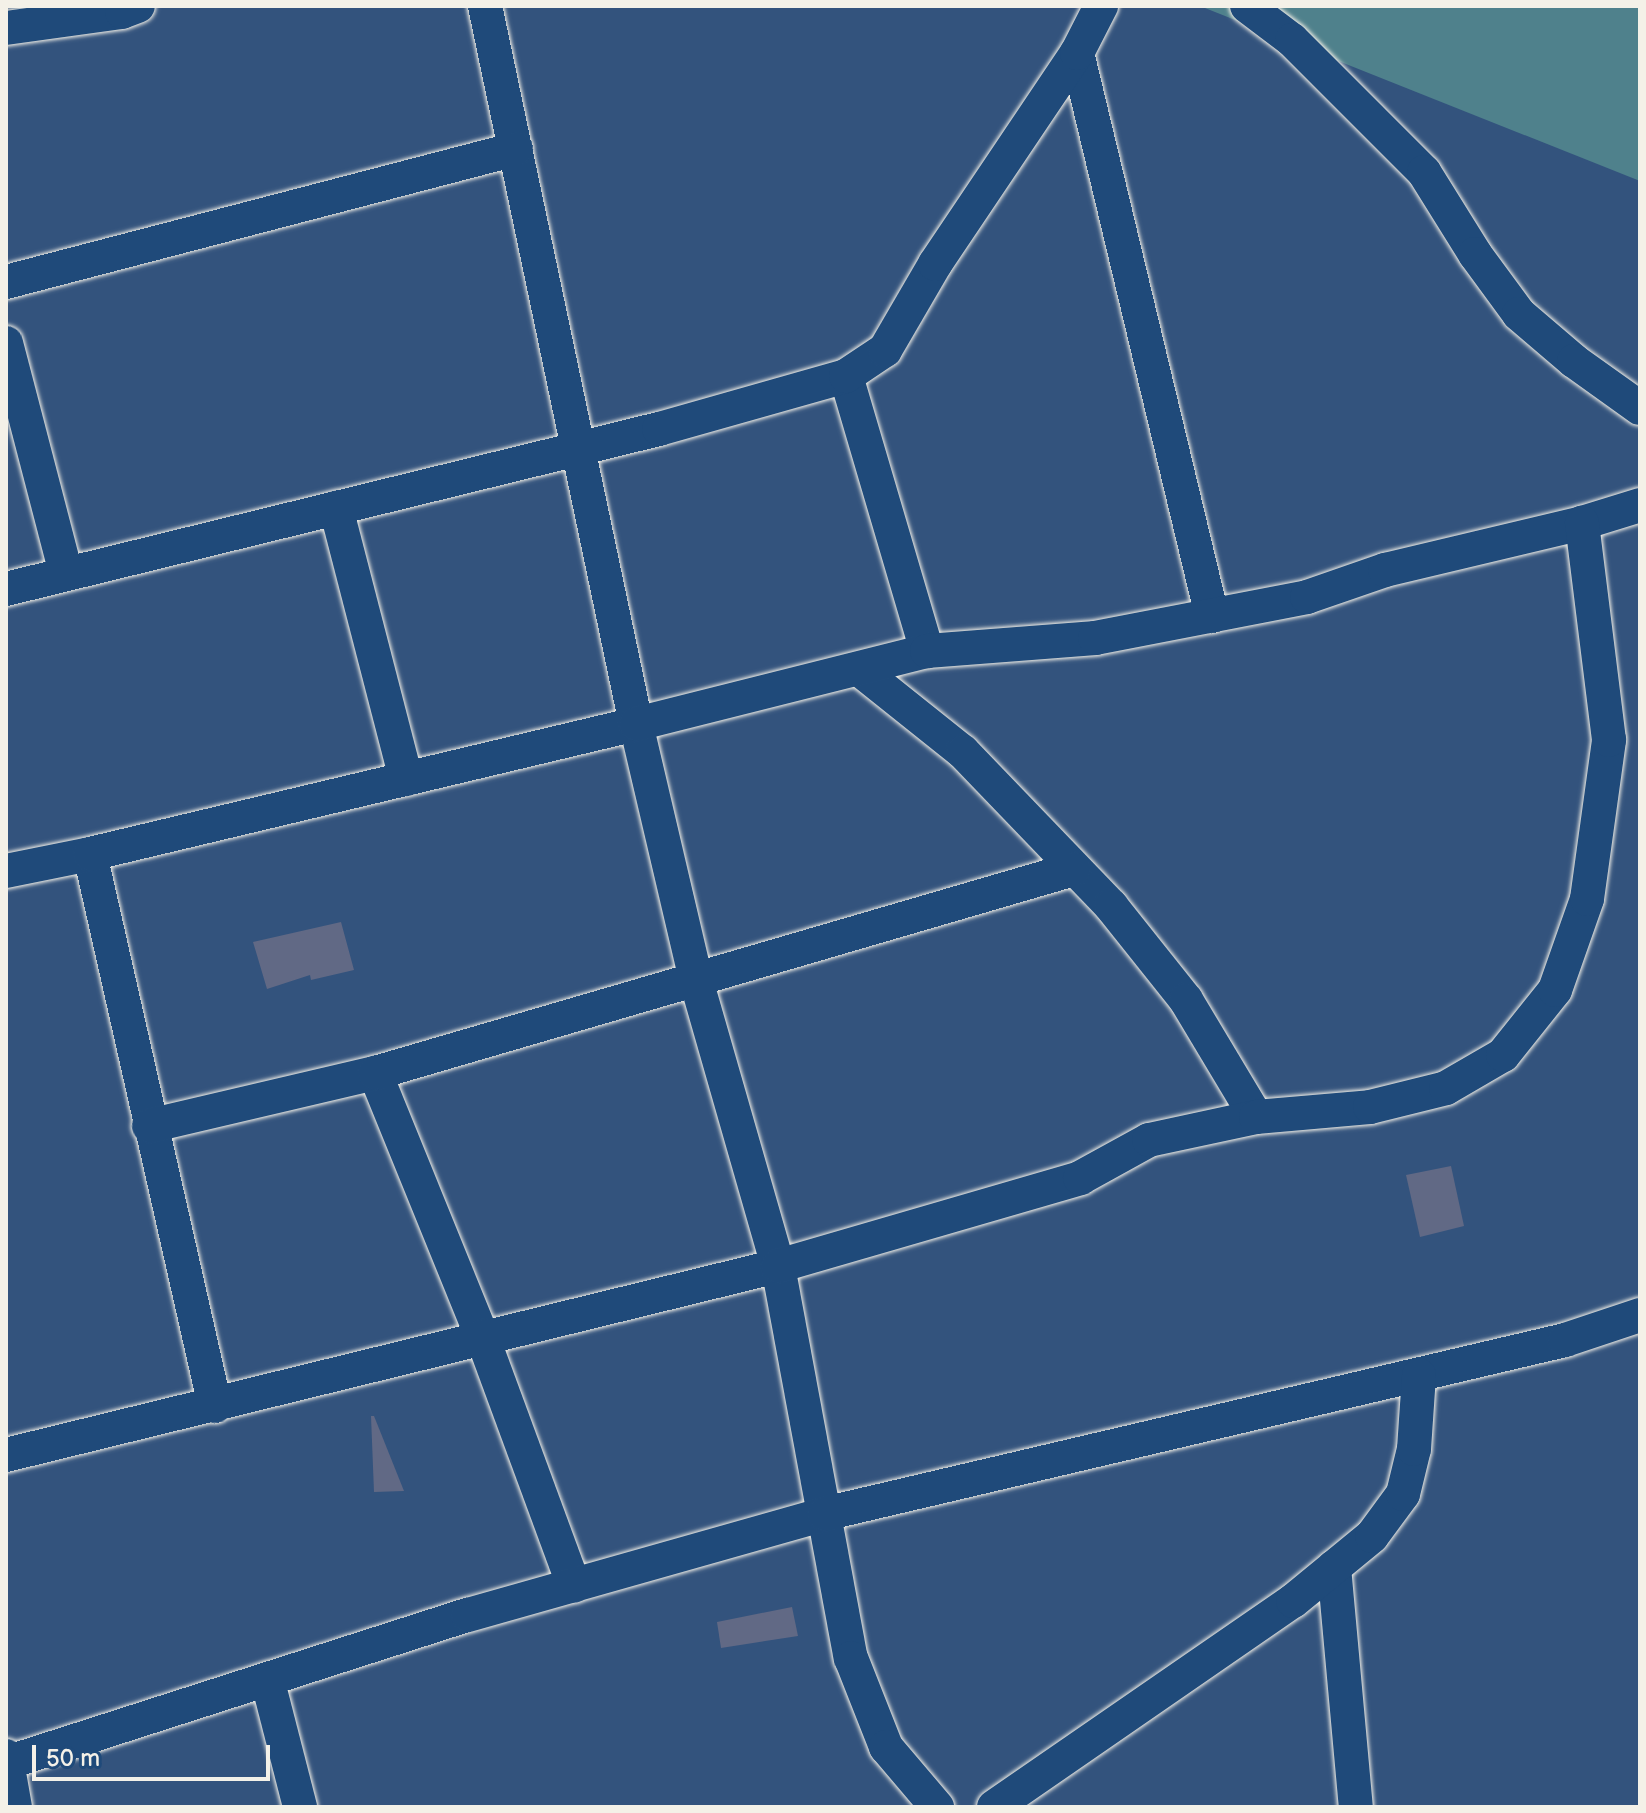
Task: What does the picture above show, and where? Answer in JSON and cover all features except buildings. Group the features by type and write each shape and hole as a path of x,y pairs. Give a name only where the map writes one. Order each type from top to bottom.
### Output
{"street":[{"path":"6,28 122,12 138,6"},
{"path":"485,6 636,724 696,980 778,1266 851,1658 886,1747 937,1807"},
{"path":"6,589 580,448 846,376 885,350 935,264 1077,53 1101,6"},
{"path":"1247,6 1292,40 1424,172 1475,254 1519,314 1574,361 1640,408"},
{"path":"1077,53 1212,616"},
{"path":"6,282 516,149"},
{"path":"6,343 66,573"},
{"path":"846,376 927,651"},
{"path":"6,871 406,779 927,651 1095,638 1307,597 1385,570 1582,523 1640,505"},
{"path":"336,508 406,779"},
{"path":"6,1455 778,1266 1080,1178 1149,1140 1256,1117 1370,1107 1446,1088 1503,1055 1555,990 1587,899 1609,740 1582,523"},
{"path":"859,669 963,752 1111,906 1186,1000 1256,1117"},
{"path":"90,854 149,1126 215,1406"},
{"path":"149,1126 375,1073 1074,869"},
{"path":"375,1073 482,1336 574,1586"},
{"path":"15,1807 6,1761 268,1682 468,1615 824,1514 1639,1322"},
{"path":"994,1807 1293,1601 1372,1536 1403,1494 1414,1449 1419,1375"},
{"path":"1334,1567 1356,1807"},
{"path":"268,1682 300,1807"}],"green space":[{"path":"1200,6 1640,6 1640,181"}]}
